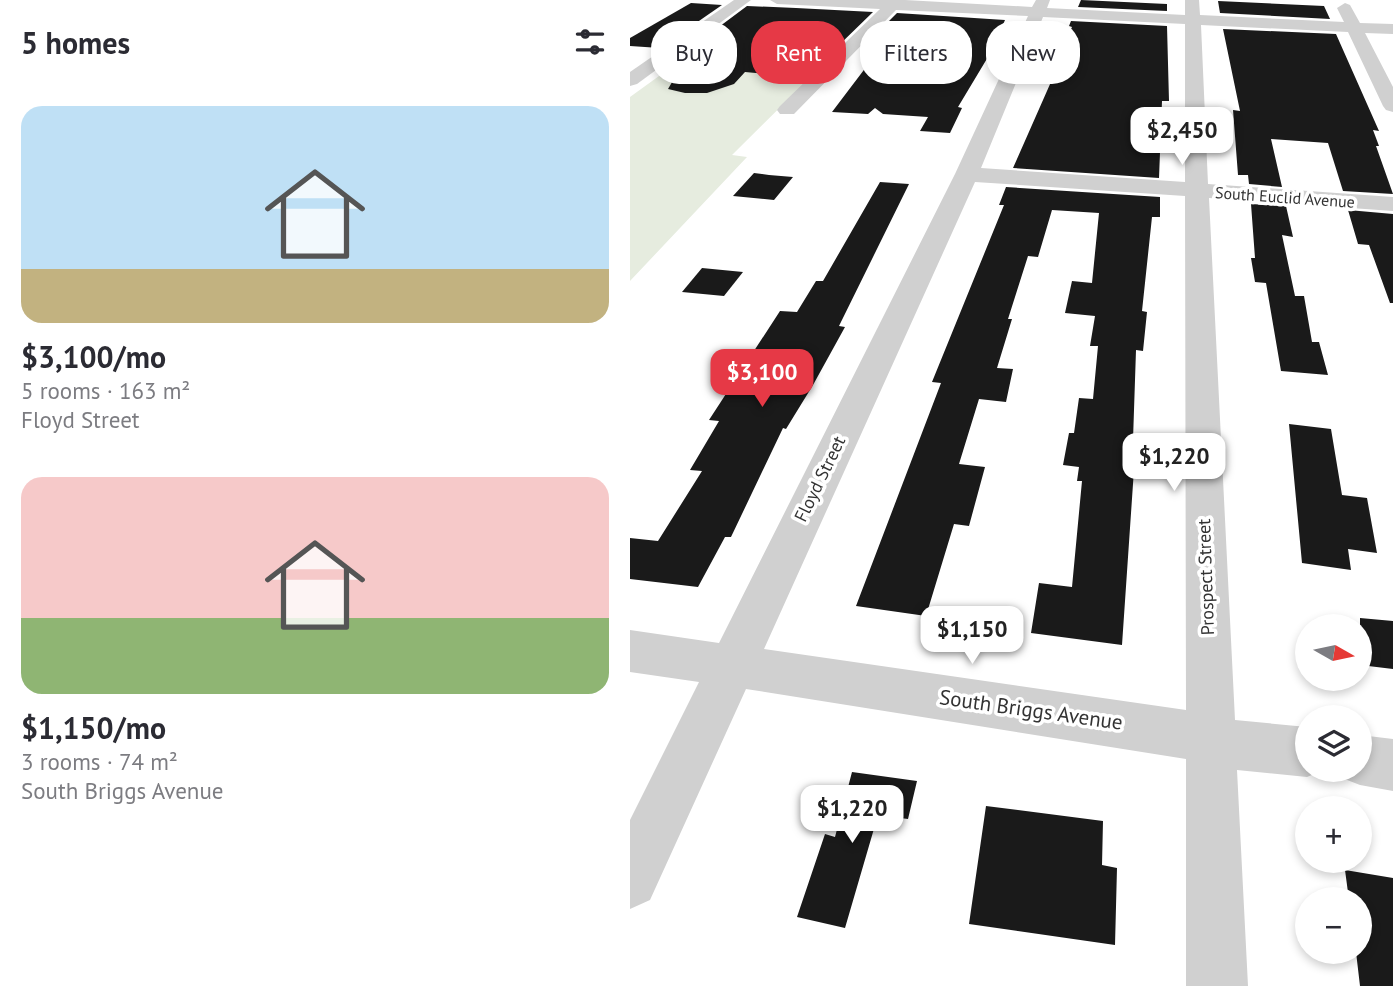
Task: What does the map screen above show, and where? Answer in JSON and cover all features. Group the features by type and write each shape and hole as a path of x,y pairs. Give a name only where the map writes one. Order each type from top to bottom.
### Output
{"street":[{"path":"630,80 744,0"},
{"path":"777,0 1192,10 1393,29"},
{"path":"1341,0 1393,106"},
{"path":"787,110 895,3"},
{"name":"Floyd Street","path":"630,880 967,174 1041,6"},
{"name":"Prospect Street","path":"1192,10 1217,986"},
{"name":"South Euclid Avenue","path":"967,174 1393,204"},
{"name":"South Briggs Avenue","path":"630,651 1152,728 1256,749 1295,751"},
{"path":"1372,762 1393,765"}],"shaded area":[{"path":"751,63 751,84 804,84 732,155 747,157 630,281 630,97 651,82 651,84 737,84 737,66 746,67"}],"building":[{"path":"1081,0 1167,4 1167,11 1078,7"},
{"path":"1218,1 1324,6 1330,19 1220,13"},
{"path":"691,3 722,5 699,21 660,21"},
{"path":"747,6 873,12 864,21 860,21 860,25 846,38 846,21 751,21 751,73 745,72 737,81 737,21 727,21"},
{"path":"897,13 1005,20 986,21 986,60 972,84 972,21 889,21"},
{"path":"1080,21 1167,26 1169,101 1162,101 1159,178 1013,168 1050,84 1080,84"},
{"path":"651,26 651,47 630,46 630,38"},
{"path":"1223,29 1336,34 1379,131 1373,130 1379,146 1376,146 1393,194 1343,191 1328,143 1271,139 1282,187 1249,184 1248,175 1238,175 1233,110 1240,111"},
{"path":"860,75 860,84 972,84 958,107 962,108 950,133 920,131 928,117 883,114 875,108 868,114 832,112"},
{"path":"671,84 734,84 707,93 685,93 668,89"},
{"path":"754,173 793,177 774,200 733,196"},
{"path":"880,182 909,184 839,326 845,327 786,429 783,428 731,537 725,537 698,587 630,579 630,538 658,541 702,471 690,470 719,421 709,420 780,311 797,312 816,281 823,281"},
{"path":"1006,187 1160,197 1160,217 1152,217 1142,311 1147,312 1143,351 1136,350 1133,440 1136,440 1122,645 1031,633 1039,583 1072,587 1082,481 1077,481 1079,467 1063,465 1069,433 1074,433 1079,398 1093,399 1098,346 1090,346 1095,316 1065,313 1072,281 1092,283 1099,213 1052,210 1038,257 1028,256 1008,319 1012,319 997,368 1013,369 1006,402 979,399 959,464 985,467 969,526 954,524 926,616 856,606 941,383 932,382 1004,205 999,205"},
{"path":"1251,204 1286,206 1293,237 1282,235 1295,296 1304,296 1312,342 1319,342 1328,375 1281,371 1266,283 1255,282 1251,258 1255,258"},
{"path":"1348,210 1393,214 1393,303 1390,303 1369,245 1358,244"},
{"path":"702,268 743,272 724,296 682,292"},
{"path":"1289,424 1331,429 1342,495 1367,498 1377,553 1348,549 1351,570 1302,563"},
{"path":"1372,619 1393,621 1393,669 1372,666"},
{"path":"852,772 917,781 908,819 878,815 845,928 797,917 825,834 835,837"},
{"path":"986,806 1103,821 1102,865 1117,868 1115,945 969,924"},
{"path":"1345,873 1393,878 1393,986 1360,986 1357,964 1372,964 1372,887 1347,887"}]}
